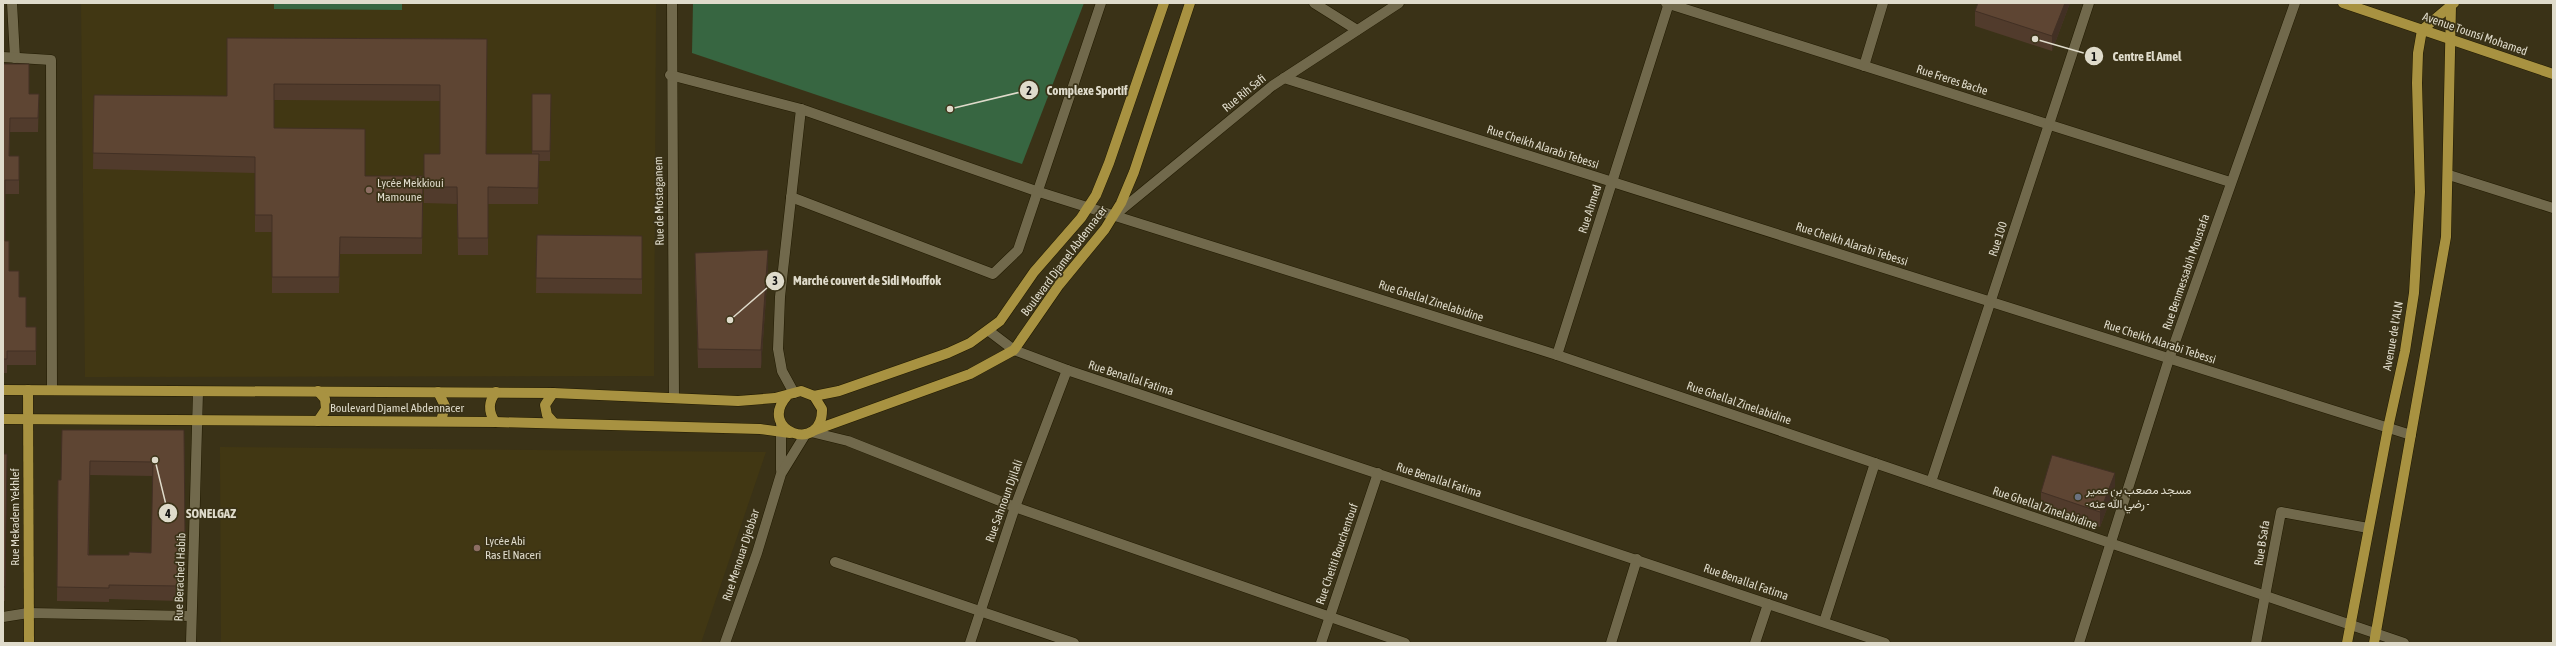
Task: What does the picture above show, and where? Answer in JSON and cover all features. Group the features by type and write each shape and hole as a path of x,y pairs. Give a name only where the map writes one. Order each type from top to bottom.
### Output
{"main road":[{"name":"Boulevard Djamel Abdennacer","path":"814,396 839,391 948,353 970,343 989,331 1011,308 1038,267 1090,206 1109,163 1164,3"},
{"name":"Boulevard Djamel Abdennacer","path":"810,432 970,374 1014,350 1059,285 1094,245 1115,215 1134,172 1190,3"},
{"name":"Avenue Tounsi Mohamed","path":"2343,3 2553,74"},
{"path":"2422,30 2452,4"},
{"path":"2374,638 2446,237 2449,175 2452,4"},
{"name":"Avenue de l'ALN","path":"2347,643 2368,528 2405,351 2414,293 2420,192 2418,53 2422,30"},
{"name":"Boulevard Djamel Abdennacer","path":"3,390 198,392 496,392 751,400 790,394"},
{"name":"Rue Mekadem Yekhlef","path":"28,390 29,643"},
{"path":"318,391 326,404 325,414 318,421"},
{"path":"801,391 814,396 822,409 820,424 810,432 784,429 779,408 790,394 801,391"},
{"path":"438,392 445,406 441,421"},
{"path":"495,422 491,416 490,404 496,392"},
{"path":"553,393 545,405 547,415 554,423"},
{"name":"Boulevard Djamel Abdennacer","path":"3,419 441,421 784,429"}],"street":[{"path":"12,3 15,58"},
{"name":"Rue de Mostaganem","path":"672,3 670,75 674,398"},
{"path":"792,197 993,274 1018,250 1036,191 1101,3"},
{"path":"1314,3 1357,30"},
{"name":"Rue Rih Safi","path":"1115,215 1284,78 1399,3"},
{"name":"Rue Freres Bache","path":"1668,3 2230,182"},
{"name":"Rue Ahmed","path":"1557,355 1668,3"},
{"path":"1864,66 1883,3"},
{"name":"Rue 100","path":"1931,482 2089,3"},
{"name":"Rue Benmessabih Moustafa","path":"2079,643 2170,359 2230,182 2294,3"},
{"path":"3,57 51,60 52,390"},
{"name":"Rue Ghellal Zinelabidine","path":"670,75 801,109 1036,191 1090,206 1557,355 2267,597 2350,626 2374,638 2404,643"},
{"name":"Rue Cheikh Alarabi Tebessi","path":"1284,78 2411,436"},
{"path":"790,394 782,370 778,349 780,297 801,109"},
{"path":"2449,175 2553,208"},
{"name":"Rue Benallal Fatima","path":"989,331 1014,350 1067,370 1886,643"},
{"name":"Rue Sahnoun Djilali","path":"970,643 1014,507 1067,370"},
{"name":"Rue Berached Habib","path":"191,643 199,419 198,392"},
{"name":"Rue Menouar Djebbar","path":"725,643 757,553 781,474 784,429"},
{"path":"810,432 848,441 1014,507 1405,643"},
{"name":"Rue Menouar Djebbar","path":"781,474 810,432"},
{"path":"1824,622 1875,463"},
{"name":"Rue Chetiti Bouchentouf","path":"1321,643 1378,474"},
{"name":"Rue B Safa","path":"2256,643 2267,597 2281,512 2368,528"},
{"path":"1611,643 1637,559"},
{"path":"834,562 1074,643"},
{"path":"1755,643 1768,604"},
{"path":"3,617 28,613 192,616"}],"shaded area":[{"name":"Lycée Mekkioui Mamoune","path":"81,3 656,3 654,376 85,377"},
{"name":"Lycée Abi Ras El Naceri","path":"220,447 766,452 701,643 221,643"}],"green space":[{"path":"274,3 402,3 402,10 274,9"},
{"path":"693,3 1084,3 1022,164 692,53"}],"building":[{"path":"1978,3 2065,3 2052,36 1975,11"},
{"path":"227,38 487,39 486,154 539,154 538,188 488,187 488,238 458,238 457,187 424,187 424,154 440,154 440,85 274,84 274,128 365,129 365,176 423,176 422,238 340,237 339,277 272,277 272,215 255,215 255,157 93,153 94,95 227,96"},
{"path":"3,64 29,64 29,94 39,94 38,118 10,118 9,156 19,156 19,180 5,180 5,241 9,241 9,271 19,271 19,297 26,297 26,327 36,327 36,351 7,351 7,359 3,359"},
{"path":"532,94 551,94 550,151 532,151"},
{"path":"537,235 642,236 642,279 536,278"},
{"path":"768,250 761,350 698,349 695,253"},
{"path":"62,430 184,430 185,535 180,535 179,586 109,585 109,588 57,587 58,480 61,480","holes":["90,461 153,462 151,553 129,552 129,555 88,555"]},
{"path":"3,454 7,454 5,587 3,587"},
{"name":"مسجد مصعب بن عمير -رضي الله عنه -","path":"2052,455 2115,473 2100,512 2041,492"}],"place":[{"name":"Centre El Amel","path":"2035,39"},
{"name":"Complexe Sportif","path":"950,109"},
{"name":"Lycée Mekkioui Mamoune","path":"369,190"},
{"name":"Marché couvert de Sidi Mouffok","path":"730,320"},
{"name":"SONELGAZ","path":"155,460"},
{"name":"مسجد مصعب بن عمير -رضي الله عنه -","path":"2078,497"},
{"name":"Lycée Abi Ras El Naceri","path":"477,548"}]}
